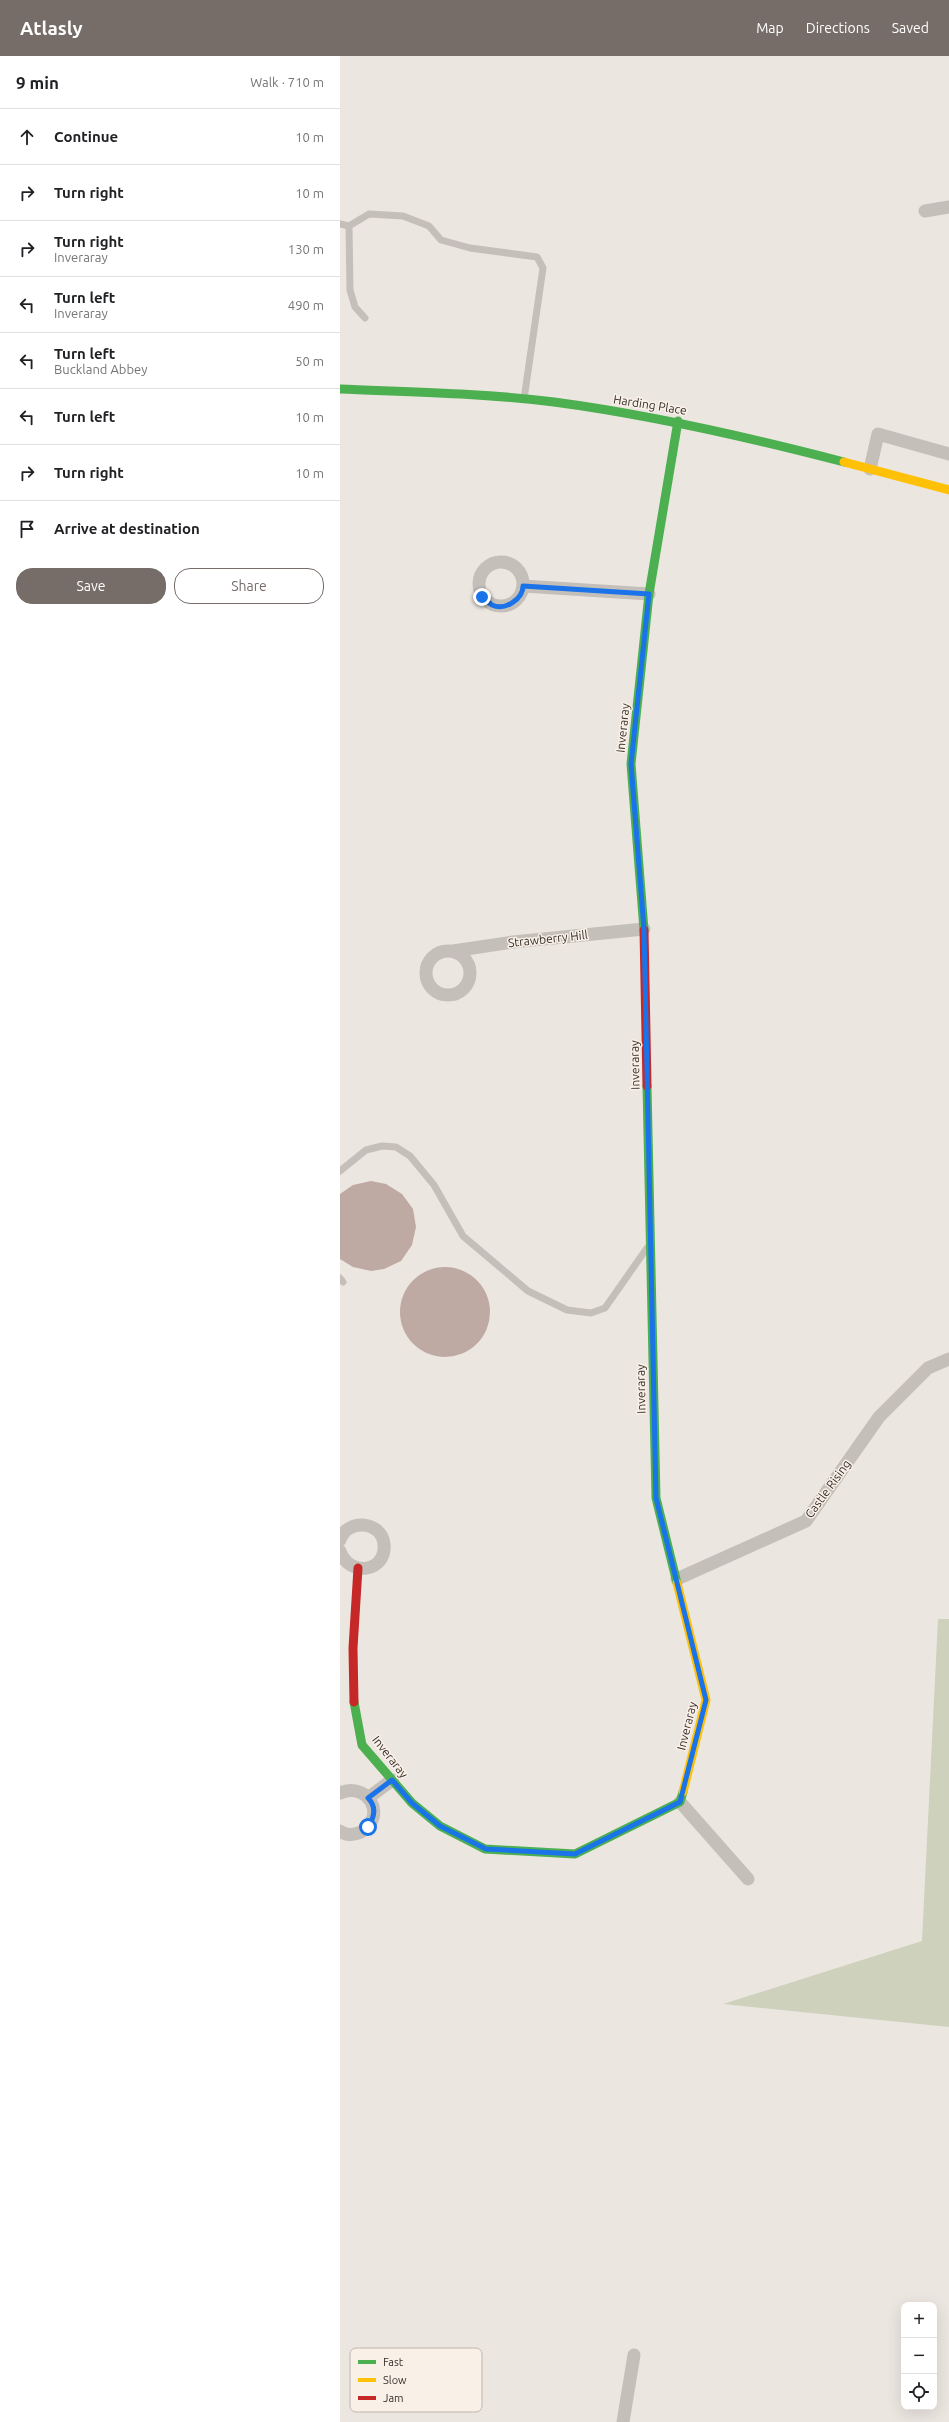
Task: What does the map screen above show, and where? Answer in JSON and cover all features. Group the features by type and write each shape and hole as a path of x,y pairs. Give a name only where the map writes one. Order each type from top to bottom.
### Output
{"street":[{"path":"925,211 949,207"},
{"name":"Harding Place","path":"340,389 524,399 678,421 949,490"},
{"name":"Inveraray","path":"358,1568 353,1648 354,1702 362,1745 412,1803 440,1826 486,1849 575,1854 680,1802 706,1700 656,1498 644,929 631,764 649,594 678,421"},
{"path":"870,469 878,434 949,454"},
{"path":"523,586 649,594"},
{"name":"Strawberry Hill","path":"453,951 644,929"},
{"name":"Castle Rising","path":"677,1579 806,1521 879,1416 928,1368 949,1359"},
{"path":"340,1540 348,1528 357,1525 372,1527 381,1534 384,1544 384,1553 379,1562 366,1569 354,1568 343,1560 340,1552"},
{"path":"368,1798 392,1780"},
{"path":"340,1793 346,1790 357,1790 368,1798 374,1809 373,1818 368,1827 356,1835 343,1834 340,1831"},
{"path":"680,1802 748,1879"},
{"path":"623,2422 634,2355"}],"lane":[{"path":"340,224 349,226 369,214 403,216 429,226 441,240 470,248 536,257 543,268 524,399"},
{"path":"349,226 350,290 355,307 365,318"},
{"path":"340,1171 366,1150 382,1146 396,1147 410,1156 434,1185 463,1236 528,1291 567,1310 591,1313 605,1308 650,1243"}],"green space":[{"path":"938,1619 949,1619 949,2027 723,2004 922,1941"}],"building":[{"path":"371,1181 386,1184 402,1194 413,1209 416,1227 412,1245 401,1261 384,1269 371,1271 353,1267 340,1259 340,1194 353,1185"},
{"path":"445,1267 462,1271 477,1280 486,1295 490,1312 486,1329 477,1344 462,1353 445,1357 428,1353 413,1344 404,1329 400,1312 404,1295 413,1280 428,1271"}],"traffic: fast":[{"path":"340,389 447,393 527,399 591,407 664,420 844,462"},
{"path":"644,930 631,764 649,594 678,421"},
{"path":"647,1086 656,1498 677,1583"},
{"path":"354,1702 362,1745 412,1803 440,1826 485,1849 575,1854 680,1802 683,1792"}],"traffic: slow":[{"path":"844,462 949,490"},
{"path":"677,1583 706,1700 683,1792"}],"traffic: jam":[{"path":"644,930 647,1086"},
{"path":"354,1702 353,1648 358,1568"}],"route":[{"path":"368,1827 373,1818 374,1809 368,1798 392,1780 412,1803 440,1826 486,1849 575,1854 680,1802 706,1700 656,1498 644,929 631,764 649,594 523,586 523,590 518,599 505,606 493,605 482,597"}]}
